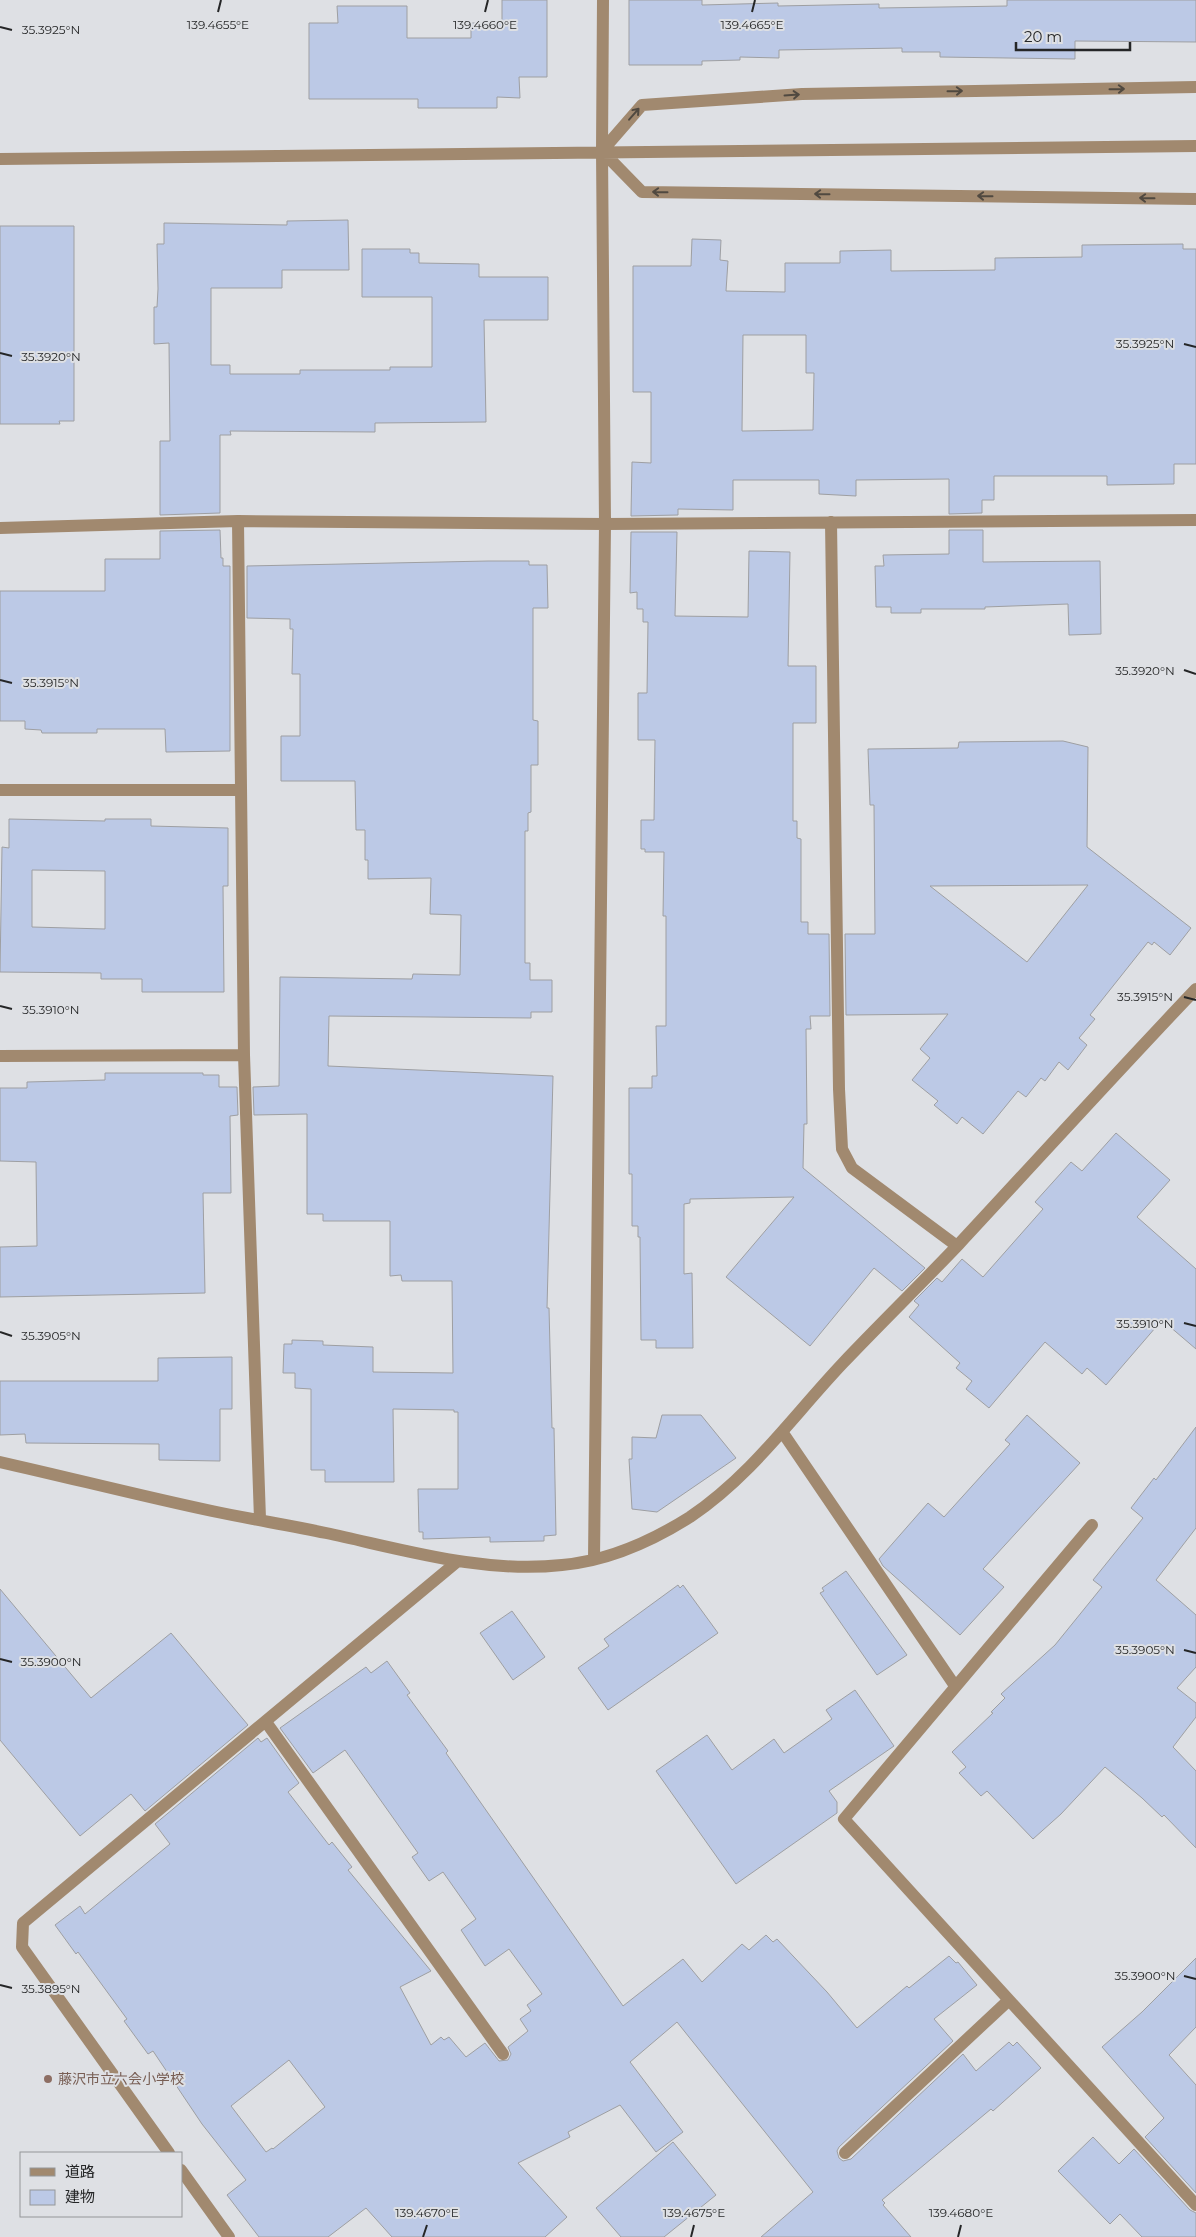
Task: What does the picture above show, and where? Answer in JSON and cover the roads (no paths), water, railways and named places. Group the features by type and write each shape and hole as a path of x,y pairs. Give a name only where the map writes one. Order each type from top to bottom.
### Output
{"street":[{"path":"594,1559 605,524 602,151 603,0"},
{"path":"602,151 642,106 802,94 1196,87"},
{"path":"0,158 1196,146"},
{"path":"602,151 642,192 1196,199"},
{"path":"0,528 238,522 605,524 1196,520"},
{"path":"238,522 244,1055 260,1519"},
{"path":"831,522 839,1079 842,1149 852,1168 957,1246"},
{"path":"0,790 241,790"},
{"path":"0,1462 215,1512 260,1519 458,1561 514,1566 562,1565 594,1559 652,1540 691,1516 736,1481 783,1433 839,1367 957,1246 1049,1144 1196,989"},
{"path":"0,1056 244,1055"},
{"path":"783,1433 955,1686"},
{"path":"1092,1525 844,1819 1196,2205"},
{"path":"168,2152 22,1947 23,1924 458,1561"},
{"path":"266,1722 503,2054"},
{"path":"845,2153 1009,2000"},
{"path":"182,2171 229,2237"}],"place":[{"name":"藤沢市立六会小学校","path":"48,2079"}]}
